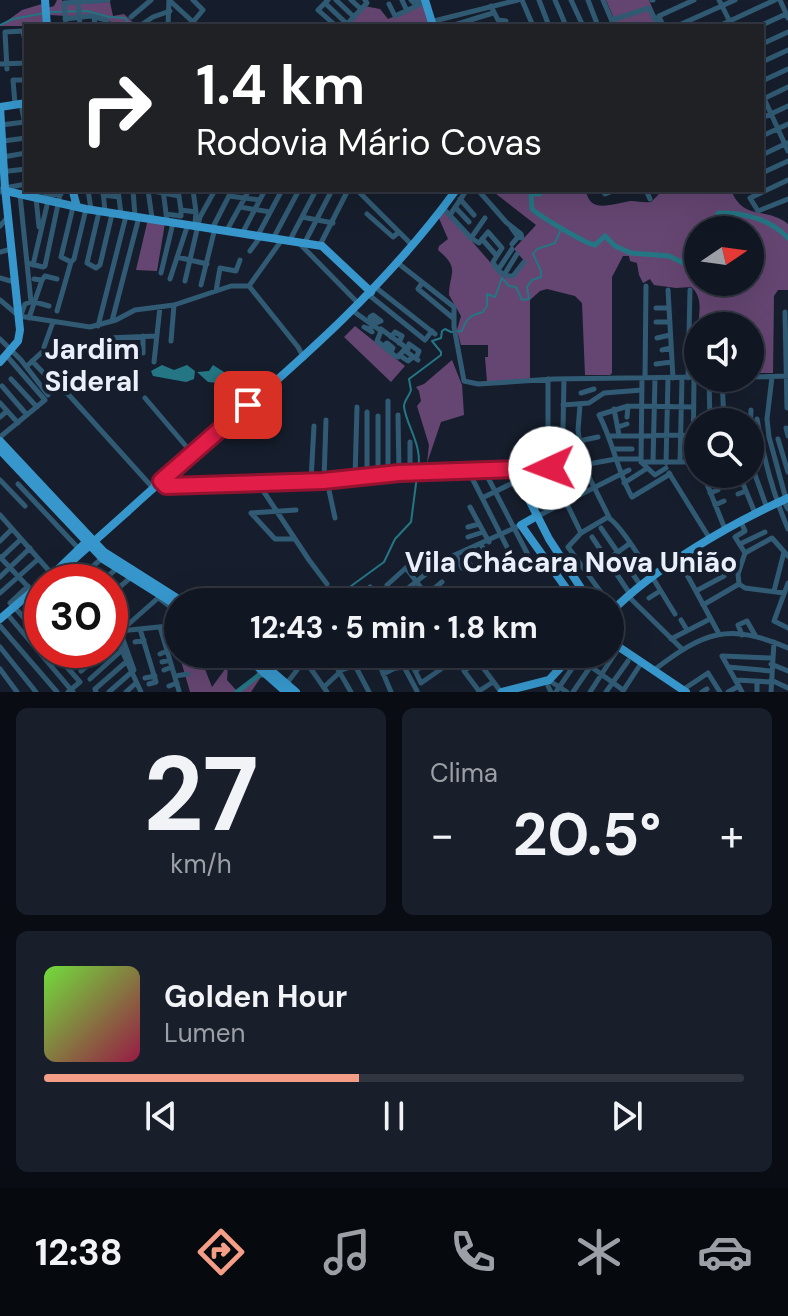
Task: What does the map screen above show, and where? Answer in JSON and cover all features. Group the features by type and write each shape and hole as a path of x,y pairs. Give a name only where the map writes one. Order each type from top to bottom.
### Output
{"main road":[{"path":"425,0 434,24"},
{"path":"6,355 19,339 28,303 15,282 2,190 0,106 21,104"},
{"path":"2,190 48,201 60,196 103,211 196,220 241,233 320,245 371,291"},
{"path":"75,192 103,211"},
{"path":"371,291 399,264 458,193"},
{"path":"157,484 356,311 441,213"},
{"path":"86,537 96,534 136,502 301,358"},
{"path":"0,439 68,518"},
{"path":"0,450 68,518 93,548 164,599"},
{"path":"157,484 325,481 399,473 484,470 517,473 558,555 579,587"},
{"path":"71,564 136,502"},
{"path":"107,559 100,545 101,538 136,502"},
{"path":"624,598 711,539 777,505"},
{"path":"537,516 517,527 566,588"},
{"path":"67,564 85,544 86,537"},
{"path":"73,564 88,551 164,591"},
{"path":"2,621 13,606 24,599"},
{"path":"2,621 24,604"},
{"path":"624,650 684,691"},
{"path":"262,668 286,688 296,692"},
{"path":"264,668 268,672"},
{"path":"506,692 553,687 567,668"}],"street":[{"path":"65,12 78,1 108,0"},
{"path":"131,17 151,0"},
{"path":"169,0 191,22 202,12 193,0"},
{"path":"168,24 169,0"},
{"path":"336,0 354,17"},
{"path":"351,0 361,9"},
{"path":"347,24 367,3 365,0"},
{"path":"402,0 407,11"},
{"path":"411,0 414,3 425,0"},
{"path":"389,4 395,15 425,0"},
{"path":"434,24 493,3 520,0 532,24"},
{"path":"539,0 548,24"},
{"path":"555,0 565,24"},
{"path":"571,0 582,24"},
{"path":"588,0 597,24"},
{"path":"603,0 612,24 649,8 660,24"},
{"path":"661,24 660,15 694,0"},
{"path":"681,24 721,3 735,0"},
{"path":"721,3 731,24 778,0 787,16 764,25"},
{"path":"78,1 80,24"},
{"path":"334,24 318,10 326,2 345,24"},
{"path":"493,3 493,13 498,20 506,21"},
{"path":"142,24 170,11"},
{"path":"65,12 106,20 108,24"},
{"path":"457,24 493,13"},
{"path":"94,17 95,24"},
{"path":"6,65 7,32 24,32"},
{"path":"764,43 788,32"},
{"path":"764,61 788,50"},
{"path":"764,80 788,69"},
{"path":"21,104 13,80 24,80"},
{"path":"764,97 788,87"},
{"path":"764,99 787,146 764,154"},
{"path":"764,117 788,106"},
{"path":"1,120 24,122"},
{"path":"764,135 788,124"},
{"path":"3,141 24,138"},
{"path":"2,158 24,153"},
{"path":"764,172 788,161"},
{"path":"2,172 24,169"},
{"path":"788,180 750,199 758,211 788,199"},
{"path":"2,190 24,184"},
{"path":"89,192 103,211 125,277 112,321"},
{"path":"57,311 71,262 103,211 130,192"},
{"path":"148,192 152,218"},
{"path":"161,273 169,219 163,192 178,193 180,216 169,219"},
{"path":"185,281 196,220 193,192"},
{"path":"170,279 177,257 214,192"},
{"path":"227,230 248,192"},
{"path":"241,233 264,192"},
{"path":"250,251 281,192"},
{"path":"298,192 291,206 290,240 356,311 382,332 377,341 383,346 387,343 397,357 405,348"},
{"path":"290,240 315,192"},
{"path":"249,286 290,240 317,221 331,192"},
{"path":"320,245 348,192"},
{"path":"359,192 412,245"},
{"path":"480,192 522,238 518,237 510,245 498,270"},
{"path":"647,192 650,199"},
{"path":"103,211 87,265 99,267 103,211 103,193 119,194"},
{"path":"201,285 214,227 231,193 260,200"},
{"path":"455,207 458,193"},
{"path":"458,193 474,215"},
{"path":"20,194 30,264 28,303"},
{"path":"71,262 62,258 63,250 119,194"},
{"path":"30,264 44,267 60,196 36,198 40,235"},
{"path":"30,264 48,201"},
{"path":"291,206 306,209"},
{"path":"240,207 270,212"},
{"path":"455,207 441,213 477,243 493,226"},
{"path":"455,207 469,222"},
{"path":"181,210 196,220"},
{"path":"98,326 112,273 103,211"},
{"path":"367,214 393,237 399,232"},
{"path":"0,226 8,217"},
{"path":"302,217 333,223"},
{"path":"471,238 485,218"},
{"path":"487,232 502,248"},
{"path":"482,239 496,255"},
{"path":"510,245 496,255 493,263 498,270 504,275 515,275 524,262"},
{"path":"0,252 12,249"},
{"path":"504,275 517,254"},
{"path":"177,257 207,264"},
{"path":"216,291 221,267 236,271 240,260"},
{"path":"399,264 453,305 464,381 478,384 548,379 684,378"},
{"path":"112,273 125,277"},
{"path":"23,316 45,276 57,279"},
{"path":"31,278 42,280"},
{"path":"3,279 15,282"},
{"path":"0,300 23,316 88,327 112,321 135,310 174,305 237,285 249,286 296,345 301,358"},
{"path":"646,286 641,461 655,475 666,467 684,461"},
{"path":"668,290 672,362 666,467 711,539"},
{"path":"371,291 433,332 425,340 371,291"},
{"path":"28,303 49,306"},
{"path":"171,341 174,305"},
{"path":"154,362 160,307"},
{"path":"656,308 669,308"},
{"path":"785,312 787,408"},
{"path":"27,366 42,350 53,322"},
{"path":"656,322 670,322"},
{"path":"373,325 416,359"},
{"path":"385,332 390,325"},
{"path":"657,338 670,335"},
{"path":"143,336 143,353"},
{"path":"110,353 107,338 157,336"},
{"path":"1,341 6,355 46,397"},
{"path":"662,350 671,348"},
{"path":"6,355 27,366 46,397"},
{"path":"32,361 157,484"},
{"path":"656,364 672,362"},
{"path":"764,377 787,376"},
{"path":"772,377 767,420 777,505"},
{"path":"653,462 655,378"},
{"path":"11,379 37,407"},
{"path":"548,379 549,468 581,533"},
{"path":"563,428 564,379"},
{"path":"2,386 27,415"},
{"path":"0,439 57,387"},
{"path":"581,393 594,389"},
{"path":"563,405 583,404 604,393 642,390"},
{"path":"680,462 681,407 686,392"},
{"path":"666,467 632,497 620,474 610,436 599,415 628,406 694,407 692,392"},
{"path":"145,398 191,452"},
{"path":"383,475 388,453 388,401"},
{"path":"0,403 18,423"},
{"path":"583,404 579,441 583,465 593,488 608,517 675,614"},
{"path":"618,427 627,421 628,406"},
{"path":"355,479 357,407"},
{"path":"614,409 619,435"},
{"path":"0,417 7,411"},
{"path":"367,412 367,476"},
{"path":"548,414 563,417"},
{"path":"398,415 399,473"},
{"path":"378,416 378,450 383,475"},
{"path":"326,420 325,481 335,518"},
{"path":"311,481 314,426"},
{"path":"786,428 788,436"},
{"path":"610,436 684,435"},
{"path":"579,441 598,437"},
{"path":"778,439 788,472"},
{"path":"368,441 378,441"},
{"path":"410,442 414,473"},
{"path":"517,473 519,447"},
{"path":"614,449 632,449"},
{"path":"378,450 400,456"},
{"path":"482,498 517,473 616,459 653,462 666,467"},
{"path":"764,461 777,505"},
{"path":"624,483 646,469"},
{"path":"484,470 517,527 527,553"},
{"path":"537,516 629,470"},
{"path":"469,471 508,549"},
{"path":"0,480 25,506"},
{"path":"258,483 327,584"},
{"path":"18,484 79,549"},
{"path":"764,484 788,529"},
{"path":"530,501 557,485"},
{"path":"708,488 726,530"},
{"path":"745,488 755,514"},
{"path":"710,493 718,490"},
{"path":"738,494 746,491"},
{"path":"715,505 724,501"},
{"path":"777,505 788,509"},
{"path":"470,507 472,516 489,542"},
{"path":"295,539 275,539 251,514 296,510"},
{"path":"720,517 727,514"},
{"path":"597,588 568,547 581,533 608,517"},
{"path":"1,520 30,548 40,564"},
{"path":"741,522 745,531 735,537 745,553"},
{"path":"468,527 479,524"},
{"path":"448,558 517,527"},
{"path":"601,528 641,586"},
{"path":"0,541 11,530"},
{"path":"468,537 483,532"},
{"path":"740,544 765,532"},
{"path":"592,537 629,595 682,649"},
{"path":"739,584 738,574 745,553 772,538 786,554 774,591"},
{"path":"20,540 0,558 19,577 24,578"},
{"path":"607,560 629,544"},
{"path":"481,545 489,556"},
{"path":"0,577 30,548"},
{"path":"473,548 478,562"},
{"path":"464,552 470,564"},
{"path":"456,555 462,568"},
{"path":"547,562 558,555"},
{"path":"387,585 419,556"},
{"path":"107,559 129,579 164,601"},
{"path":"106,564 107,559"},
{"path":"95,564 107,559"},
{"path":"679,560 718,632"},
{"path":"1,593 36,561"},
{"path":"406,568 421,588"},
{"path":"408,588 432,569"},
{"path":"778,574 788,582 774,621 788,628"},
{"path":"696,591 724,576"},
{"path":"435,588 442,582"},
{"path":"703,605 739,584 756,590 784,593"},
{"path":"649,598 660,591"},
{"path":"128,624 158,598"},
{"path":"13,606 24,618"},
{"path":"671,639 696,622 710,619"},
{"path":"681,620 687,630"},
{"path":"2,621 70,691 80,682 68,668"},
{"path":"2,621 57,692"},
{"path":"742,635 738,625 747,621 755,635"},
{"path":"128,630 156,626"},
{"path":"156,626 164,644"},
{"path":"128,629 164,626"},
{"path":"140,629 144,640 143,650 149,658 149,668 156,682 147,681"},
{"path":"654,670 682,649 718,632 755,635 788,648"},
{"path":"135,642 144,640"},
{"path":"771,692 774,642"},
{"path":"0,647 33,691"},
{"path":"109,692 134,670 128,652"},
{"path":"160,654 164,657"},
{"path":"739,686 723,660 724,655 771,664 788,671"},
{"path":"142,660 149,658"},
{"path":"606,692 628,661"},
{"path":"727,667 771,664"},
{"path":"594,668 623,691 640,665"},
{"path":"128,666 141,692"},
{"path":"81,671 84,668"},
{"path":"90,679 102,668"},
{"path":"94,691 119,668"},
{"path":"169,686 171,668"},
{"path":"337,668 351,692"},
{"path":"311,669 326,689 346,668"},
{"path":"355,668 369,692"},
{"path":"381,668 391,692"},
{"path":"383,674 398,668"},
{"path":"402,668 417,691"},
{"path":"414,668 421,683 441,669"},
{"path":"415,671 420,668"},
{"path":"468,668 464,671 479,691 493,682"},
{"path":"483,668 493,682 506,692"},
{"path":"553,687 570,692 589,668"},
{"path":"590,692 605,668"},
{"path":"0,669 17,692"},
{"path":"286,688 297,670"},
{"path":"684,691 708,673 720,692"},
{"path":"728,692 739,686 771,681 788,688"},
{"path":"757,682 757,692"},
{"path":"126,692 136,683"}],"shaded area":[{"path":"57,0 62,0 62,5 110,2 113,16 124,14 135,24 114,24 102,18 49,15 48,24 0,26 22,10 45,3 47,8 54,6"},
{"path":"606,0 649,0 659,24 616,24"},
{"path":"424,4 430,24 345,24 364,6 380,9 388,19"},
{"path":"494,192 586,192 592,203 603,206 631,201 651,202 661,192 732,192 736,200 749,210 788,224 788,290 778,290 774,296 773,373 764,373 764,312 699,312 697,296 764,296 764,216 684,216 684,287 654,285 650,279 643,283 637,263 630,261 629,256 623,256 612,277 610,375 585,375 582,303 575,296 547,289 530,300 530,379 487,382 485,357 488,357 488,345 461,345 457,330 461,316 449,295 452,267 438,250 448,239 438,216 444,209 502,276 514,276 526,263 514,249 536,225"},
{"path":"148,219 165,223 157,271 136,270"},
{"path":"355,326 405,366 391,382 344,337"},
{"path":"452,360 462,385 464,415 441,422 427,463 429,445 417,406 421,401 416,387 424,384"},
{"path":"183,668 205,668 212,687 228,668 227,680 236,690 255,677 258,671 263,674 251,692 190,692"}],"water":[{"path":"162,365 174,370 187,365 195,371 194,379 186,382 153,376 151,371"},
{"path":"213,365 224,372 243,375 255,372 259,375 252,391 242,387 232,391 226,384 208,382 197,372 209,371"}],"waterway":[{"path":"51,12 87,11 125,18 130,24"},
{"path":"0,25 13,19 45,13"},
{"path":"542,192 531,194 532,209 583,240 595,245 605,236 615,246 631,253 669,256 684,263"},
{"path":"717,216 718,213 746,216"},
{"path":"764,222 788,238"},
{"path":"418,470 417,445 404,407 411,390 409,379 441,355 432,341 441,338 442,331 462,331 469,318 483,312 487,306 487,294 495,297 502,278 509,286 516,287 522,300 529,299 527,287 532,280 541,277 533,254 537,249 555,243 561,229"},
{"path":"348,588 384,562 395,539 411,522 417,476"},
{"path":"237,692 259,675 266,675"}],"district":[{"name":"Jardim Sideral","path":"92,365"},
{"name":"Vila Chácara Nova União","path":"571,562"}],"route":[{"path":"248,405 161,481 166,486 323,481 399,473 550,468"}]}
